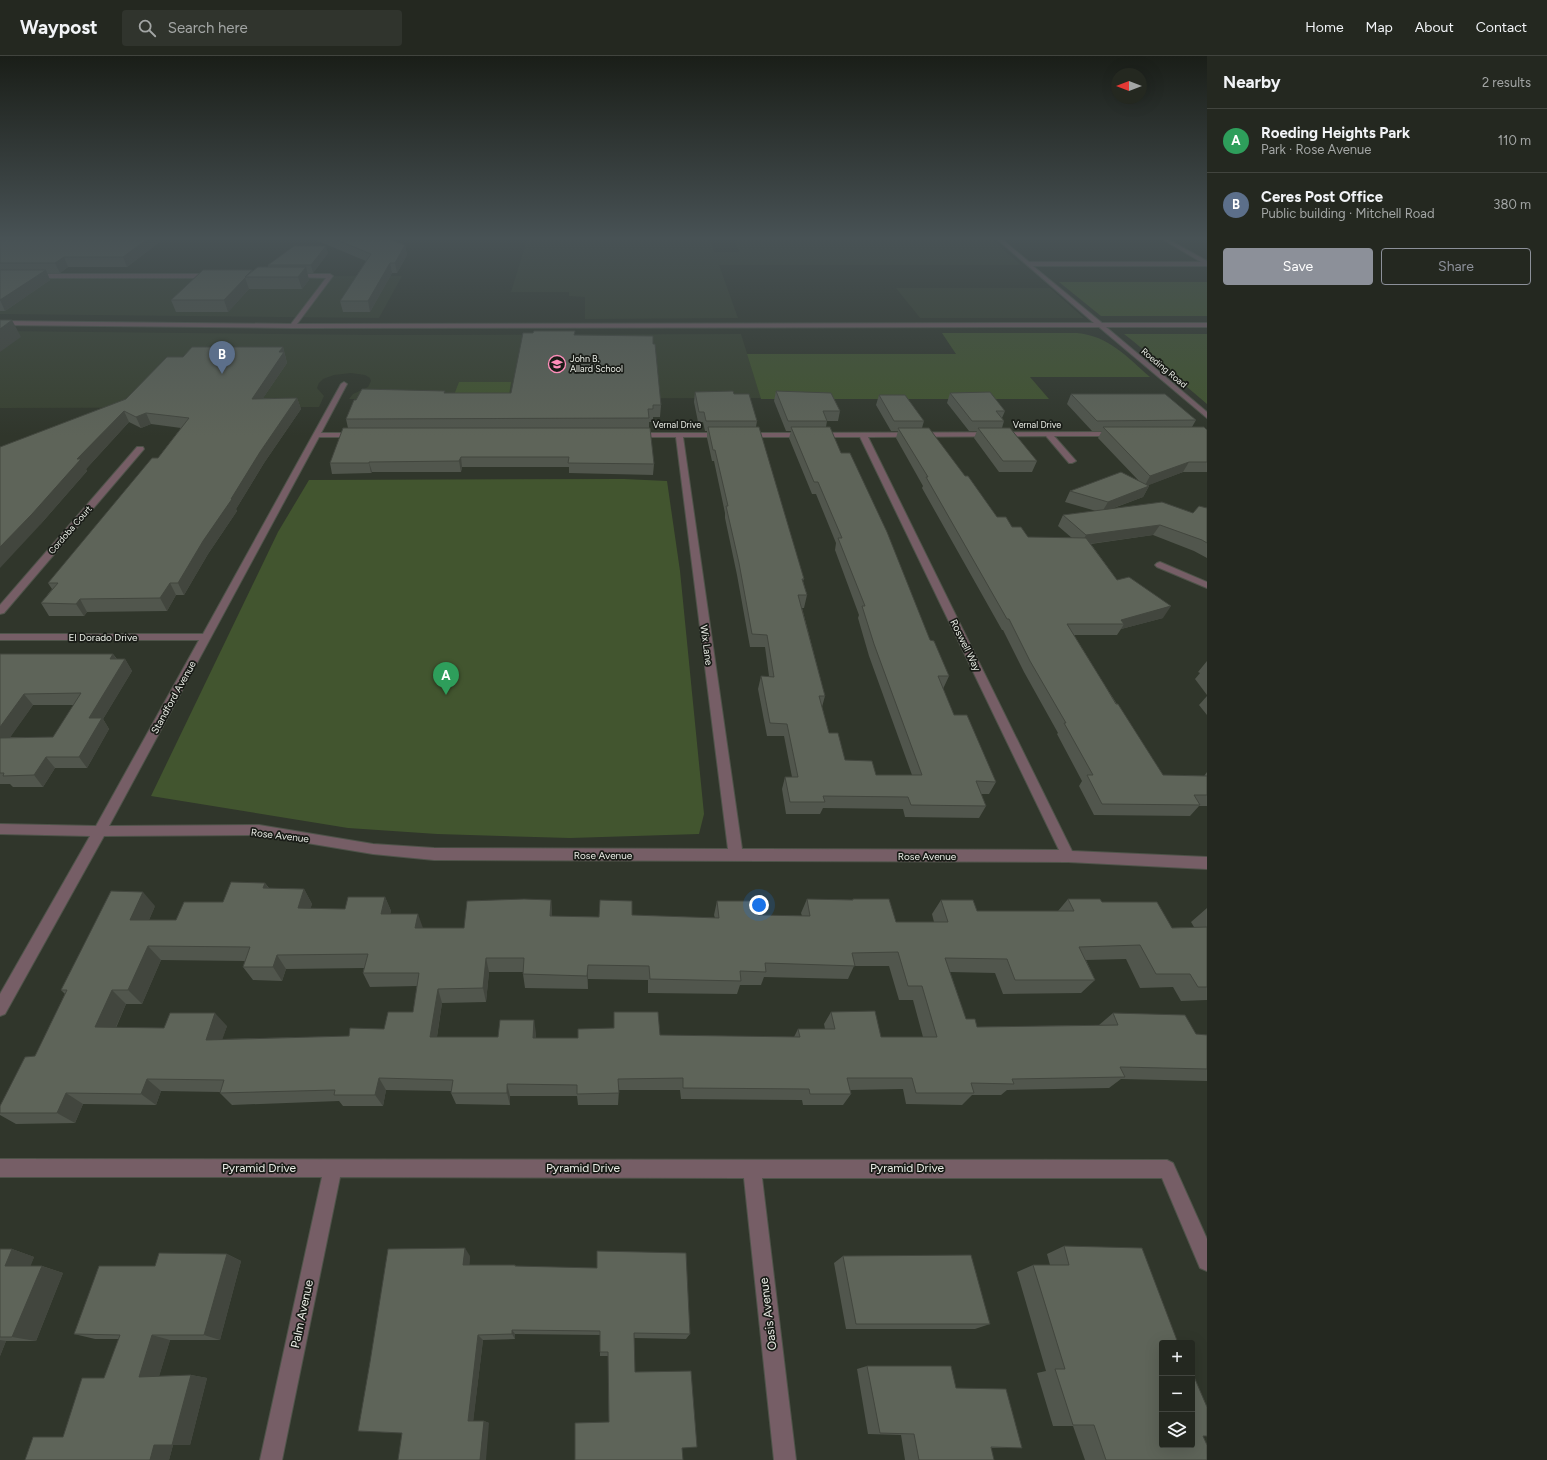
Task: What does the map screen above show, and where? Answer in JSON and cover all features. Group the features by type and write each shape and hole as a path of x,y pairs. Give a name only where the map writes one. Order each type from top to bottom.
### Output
{"street":[{"path":"293,326 308,306"},
{"name":"Roeding Road","path":"1077,306 1207,416"},
{"path":"0,323 293,326 1207,325"},
{"name":"Standford Avenue","path":"0,1010 344,384"},
{"path":"1048,434 1072,461"},
{"name":"Vernal Drive","path":"623,435 1120,434"},
{"path":"316,435 363,435"},
{"name":"Wix Lane","path":"679,435 736,856"},
{"name":"Roswell Way","path":"863,435 1068,856"},
{"name":"Cordoba Court","path":"0,611 140,449"},
{"path":"1160,565 1207,585"},
{"name":"El Dorado Drive","path":"0,637 205,637"},
{"name":"Rose Avenue","path":"0,829 99,831 260,830 373,849 434,854 1068,856 1207,863"},
{"name":"Pyramid Drive","path":"0,1168 1167,1169 1207,1261"},
{"name":"Palm Avenue","path":"271,1460 333,1168"},
{"name":"Oasis Avenue","path":"752,1168 785,1460"}],"shaded area":[{"path":"0,306 386,306 379,318 0,314"},
{"path":"585,306 734,306 738,318 585,319"},
{"path":"910,306 1070,306 1084,318 920,318"},
{"path":"0,331 379,335 741,334 761,398 349,399 353,394 368,387 371,381 370,378 365,375 351,373 334,375 323,379 319,383 317,388 324,396 319,407 0,408"}],"green space":[{"path":"1088,306 1207,306 1207,316 1101,316"},
{"path":"942,333 1077,333 1088,335 1099,338 1117,349 1150,377 1030,377 1049,399 761,399 747,354 956,354"},
{"path":"1124,334 1207,334 1207,404 1133,341"},
{"path":"459,382 511,382 509,395 454,395"},
{"path":"624,479 667,481 680,571 704,814 699,834 570,838 437,834 348,828 151,796 278,532 309,480"}],"building":[{"path":"0,320 12,320 0,329"},
{"path":"534,331 575,331 574,335 653,336 661,405 653,405 653,409 648,409 649,418 346,419 354,400 356,400 362,389 445,391 444,393 511,393 523,333 533,333"},
{"path":"192,347 283,347 279,352 284,352 252,399 297,398 260,452 232,499 203,541 178,583 170,583 160,598 80,599 76,604 41,603 58,583 48,583 152,458 158,458 189,418 146,413 136,417 124,411 77,459 81,459 0,547 0,447 126,399 167,357 183,357"},
{"path":"733,391 734,394 749,394 757,421 706,421 704,412 699,412 695,392"},
{"path":"776,391 831,393 840,411 823,411 827,421 788,421"},
{"path":"990,392 1005,411 996,411 1004,421 972,421 950,393"},
{"path":"1071,394 1165,394 1196,420 1097,421"},
{"path":"879,395 905,395 924,421 894,421"},
{"path":"708,427 759,427 804,579 802,579 807,595 798,595 825,696 819,696 829,733 838,733 845,760 872,761 876,775 922,775 874,644 862,606 865,606 838,538 842,538 818,482 814,482 791,427 830,427 841,453 850,453 887,532 930,640 934,641 949,676 938,676 954,715 967,715 996,782 976,781 986,806 911,805 908,797 823,796 825,802 790,802 785,777 798,777 787,724 770,723 761,676 774,677 767,635 752,634 739,563 726,506 728,506"},
{"path":"1103,427 1204,427 1207,430 1207,462 1189,462 1150,476"},
{"path":"343,428 650,428 654,464 568,463 569,457 461,457 459,461 330,463"},
{"path":"898,428 929,428 965,476 968,476 997,517 1006,517 1012,527 1021,527 1028,537 1086,538 1117,580 1129,577 1171,606 1121,620 1124,624 1067,624 1116,704 1118,704 1163,775 1207,776 1207,795 1194,795 1200,805 1102,804 1087,775 1093,775 1064,723 1066,723 1030,661 1009,619 1007,619 926,477 928,477"},
{"path":"978,428 1010,428 1037,461 1003,461"},
{"path":"1121,472 1149,486 1108,502 1070,491"},
{"path":"1162,502 1193,513 1199,506 1207,508 1207,543 1160,525 1086,535 1063,515"},
{"path":"0,654 113,654 110,659 125,659 89,718 102,718 79,757 46,757 34,775 3,776 4,773 0,773 0,738 53,737 81,693 24,694 0,727"},
{"path":"231,882 265,883 263,888 304,889 298,908 345,909 348,897 385,897 381,914 418,914 415,928 464,928 467,901 524,899 551,900 550,916 599,917 600,900 632,901 632,915 719,918 717,901 756,901 758,915 810,916 807,899 889,899 896,922 948,922 941,900 973,900 977,911 1074,911 1068,899 1100,899 1102,902 1157,902 1172,928 1207,927 1207,987 1198,987 1190,974 1156,974 1140,945 1079,947 1095,980 1015,980 1007,959 945,958 966,1019 975,1019 977,1027 1118,1025 1113,1013 1185,1015 1196,1034 1207,1035 1207,1069 1120,1067 1125,1077 1012,1079 1014,1084 971,1083 974,1093 916,1093 912,1078 847,1078 851,1094 810,1094 809,1089 683,1088 683,1078 618,1079 619,1093 577,1094 577,1085 507,1084 507,1093 451,1093 453,1080 379,1078 375,1095 334,1095 335,1090 220,1093 224,1080 147,1079 141,1094 66,1093 57,1113 0,1113 0,1106 25,1057 35,1056 67,990 61,990 111,891 143,892 130,920 176,920 184,902 223,902","holes":["148,946 250,947 243,967 273,967 277,955 368,954 363,973 419,973 413,1012 388,1012 384,1029 350,1028 349,1036 206,1040 215,1013 170,1013 164,1028 95,1027 112,990 128,990","898,952 908,986 922,986 937,1037 881,1037 875,1011 831,1012 835,1029 798,1029 800,1037 660,1035 658,1012 614,1012 614,1028 578,1029 578,1038 533,1038 534,1020 500,1020 498,1037 430,1037 438,989 483,988 486,958 524,958 523,974 587,976 588,965 649,966 650,979 741,981 740,971 766,972 765,963 855,966 852,953"]},
{"path":"1064,1246 1142,1248 1177,1340 1159,1340 1159,1448 1195,1448 1195,1379 1207,1407 1207,1436 1203,1436 1207,1445 1207,1460 1106,1460 1094,1425 1073,1425 1055,1369 1065,1369 1033,1265 1069,1265"},
{"path":"465,1248 463,1265 597,1268 597,1251 686,1253 690,1334 634,1333 635,1372 691,1371 697,1447 682,1448 683,1460 575,1460 575,1423 609,1422 608,1352 600,1352 600,1331 512,1330 512,1334 478,1335 468,1421 484,1421 480,1460 398,1460 402,1433 358,1431 388,1249"},
{"path":"0,1249 12,1249 5,1266 42,1266 12,1337 0,1337"},
{"path":"159,1253 227,1254 204,1335 152,1335 139,1377 191,1375 172,1445 154,1445 150,1460 25,1460 33,1437 63,1437 82,1378 104,1378 120,1335 74,1334 99,1266 155,1266"},
{"path":"971,1255 990,1324 856,1324 843,1256"},
{"path":"867,1366 951,1366 956,1388 1006,1389 1022,1448 991,1447 994,1460 919,1460 914,1434 880,1433"}],"place":[{"name":"John B. Allard School","path":"557,364"},
{"name":"Ceres Post Office","path":"222,374"},
{"name":"Roeding Heights Park","path":"446,695"}]}
